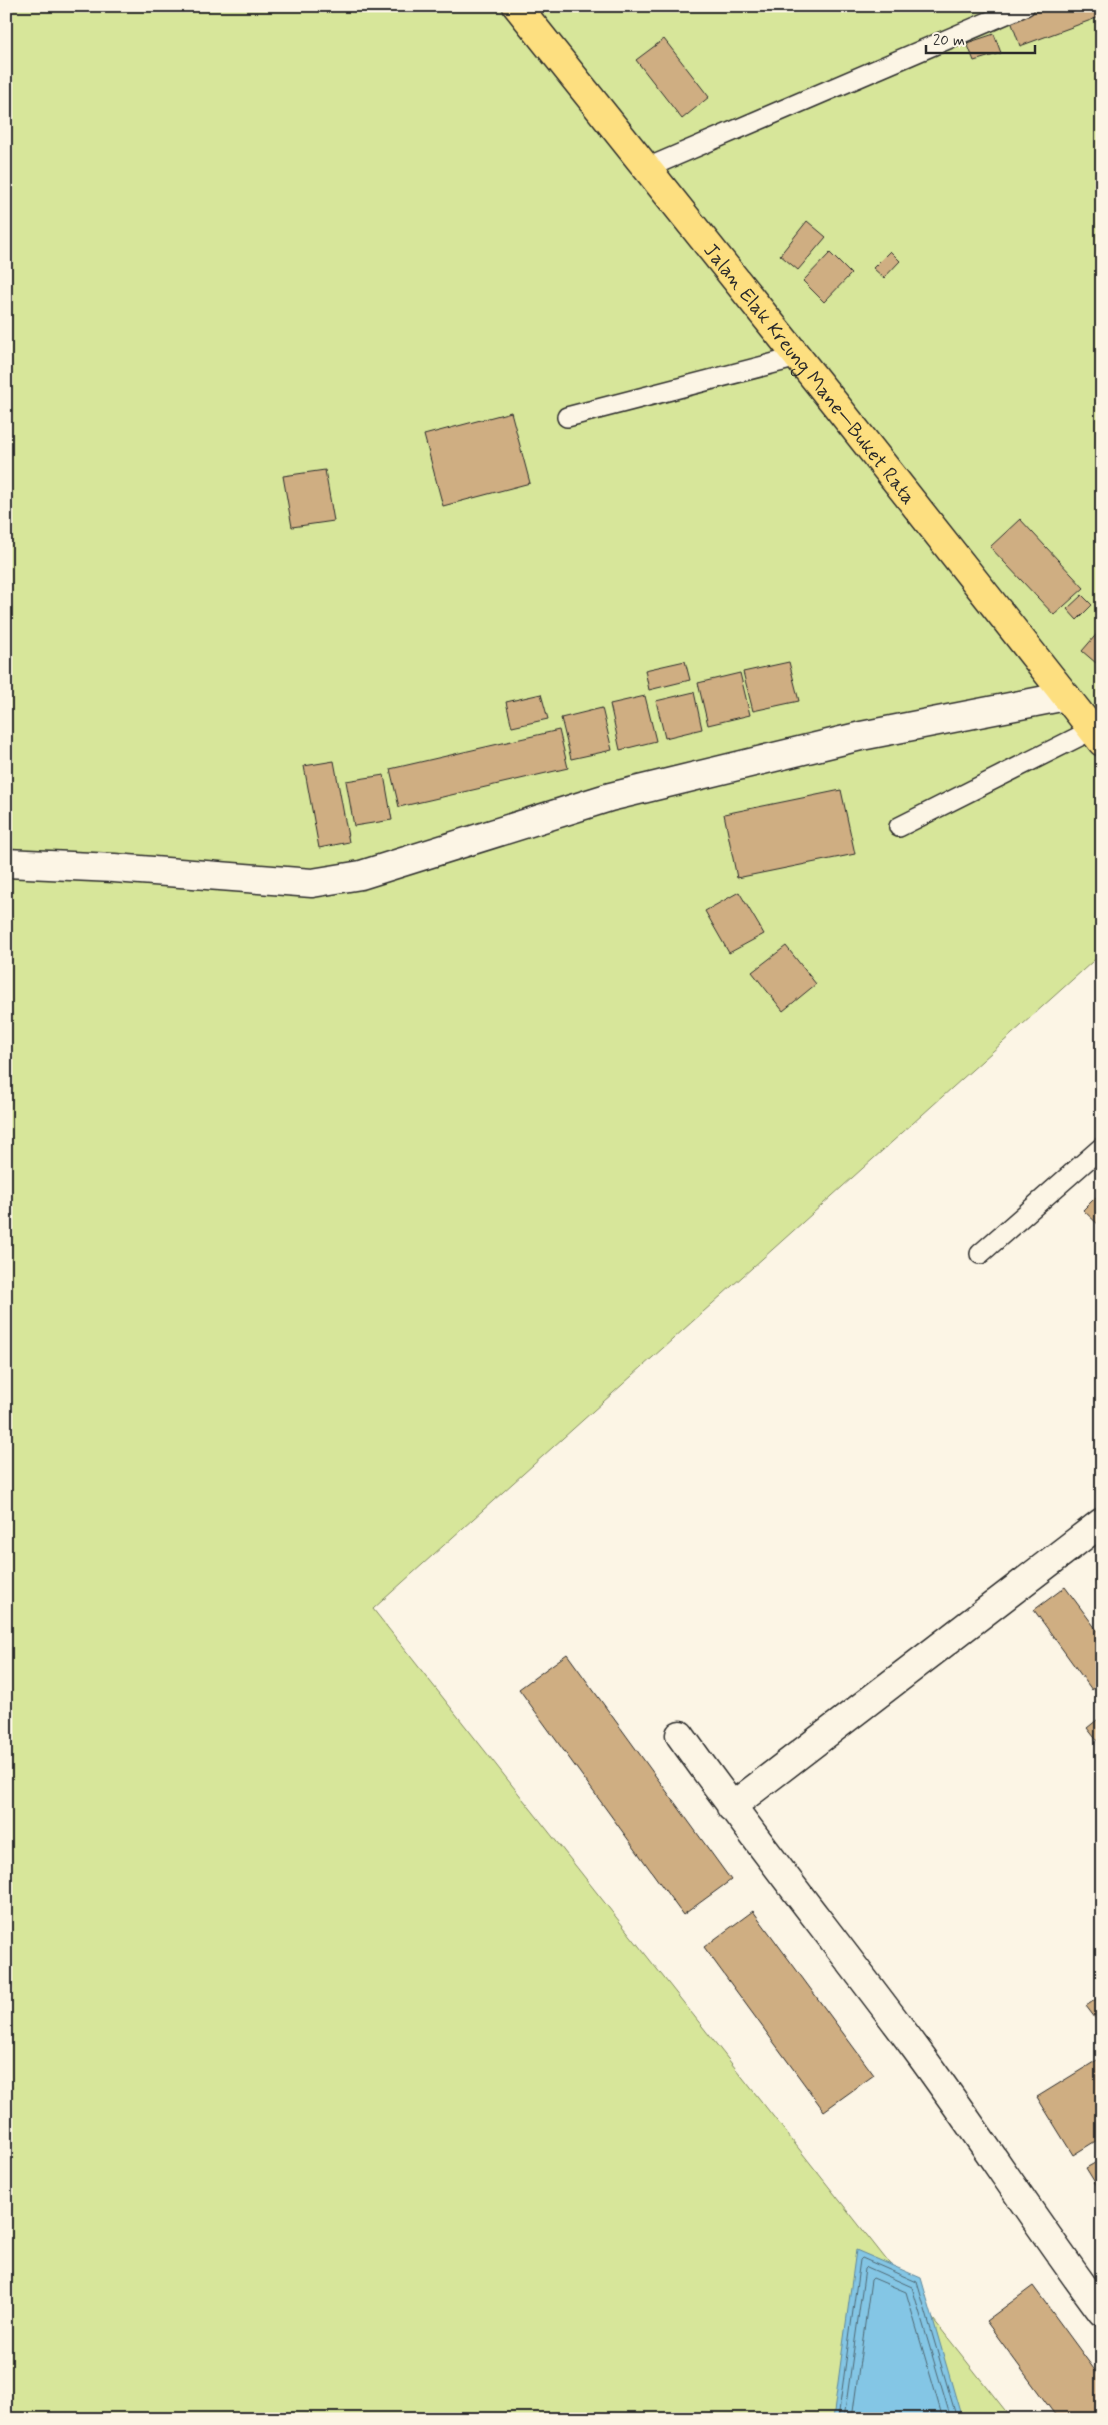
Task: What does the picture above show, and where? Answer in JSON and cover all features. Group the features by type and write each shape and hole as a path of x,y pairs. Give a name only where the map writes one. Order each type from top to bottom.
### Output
{"highway":[{"name":"Jalan Elak Kreung Mane—Buket Rata","path":"517,6 798,357 1097,736"}],"street":[{"path":"6,863 114,868 312,883 362,874 610,797 861,736 1066,696"},
{"path":"731,1807 962,1632 1102,1522"},
{"path":"680,1734 731,1807 917,2050 1053,2247 1102,2312"}],"lane":[{"path":"646,168 1025,6"},
{"path":"567,417 798,357"},
{"path":"899,827 1097,736"},
{"path":"980,1254 1102,1146"}],"green space":[{"path":"6,6 1102,6 1102,953 373,1609 1012,2419 6,2419"}],"water":[{"path":"856,2250 921,2278 962,2419 833,2419"}],"building":[{"path":"1051,6 1102,6 1102,16 1020,46 1011,21"},
{"path":"994,34 1001,53 974,61 967,43"},
{"path":"664,39 709,97 682,119 636,60"},
{"path":"807,221 826,237 798,270 780,255"},
{"path":"890,251 900,261 884,278 873,268"},
{"path":"830,253 851,274 824,302 803,281"},
{"path":"511,412 530,483 443,506 424,435"},
{"path":"325,470 334,521 292,527 283,476"},
{"path":"1020,519 1084,588 1054,615 990,547"},
{"path":"1082,595 1092,605 1077,620 1067,609"},
{"path":"1101,629 1102,656 1096,663 1082,651"},
{"path":"685,661 690,680 649,690 645,670"},
{"path":"789,662 799,701 753,711 743,672"},
{"path":"740,673 750,715 708,725 698,683"},
{"path":"694,692 702,729 665,738 656,701"},
{"path":"541,694 548,719 512,727 506,702"},
{"path":"645,696 656,741 620,750 610,704"},
{"path":"602,708 612,750 571,759 561,718"},
{"path":"559,730 568,768 399,807 390,769"},
{"path":"334,761 349,842 319,848 304,766"},
{"path":"384,775 392,820 354,826 346,781"},
{"path":"841,790 855,854 737,878 724,814"},
{"path":"739,892 764,934 729,953 705,911"},
{"path":"786,946 816,984 783,1011 752,972"},
{"path":"1102,1191 1102,1228 1083,1210"},
{"path":"1065,1587 1102,1637 1102,1682 1092,1690 1034,1610"},
{"path":"567,1654 731,1880 683,1915 519,1689"},
{"path":"1102,1716 1102,1747 1087,1728"},
{"path":"753,1911 874,2075 824,2111 704,1947"},
{"path":"1102,1995 1102,2027 1086,2006"},
{"path":"1102,2057 1102,2137 1073,2155 1037,2097"},
{"path":"1102,2159 1102,2194 1086,2168"},
{"path":"1033,2286 1102,2380 1102,2419 1058,2419 986,2321"}]}
